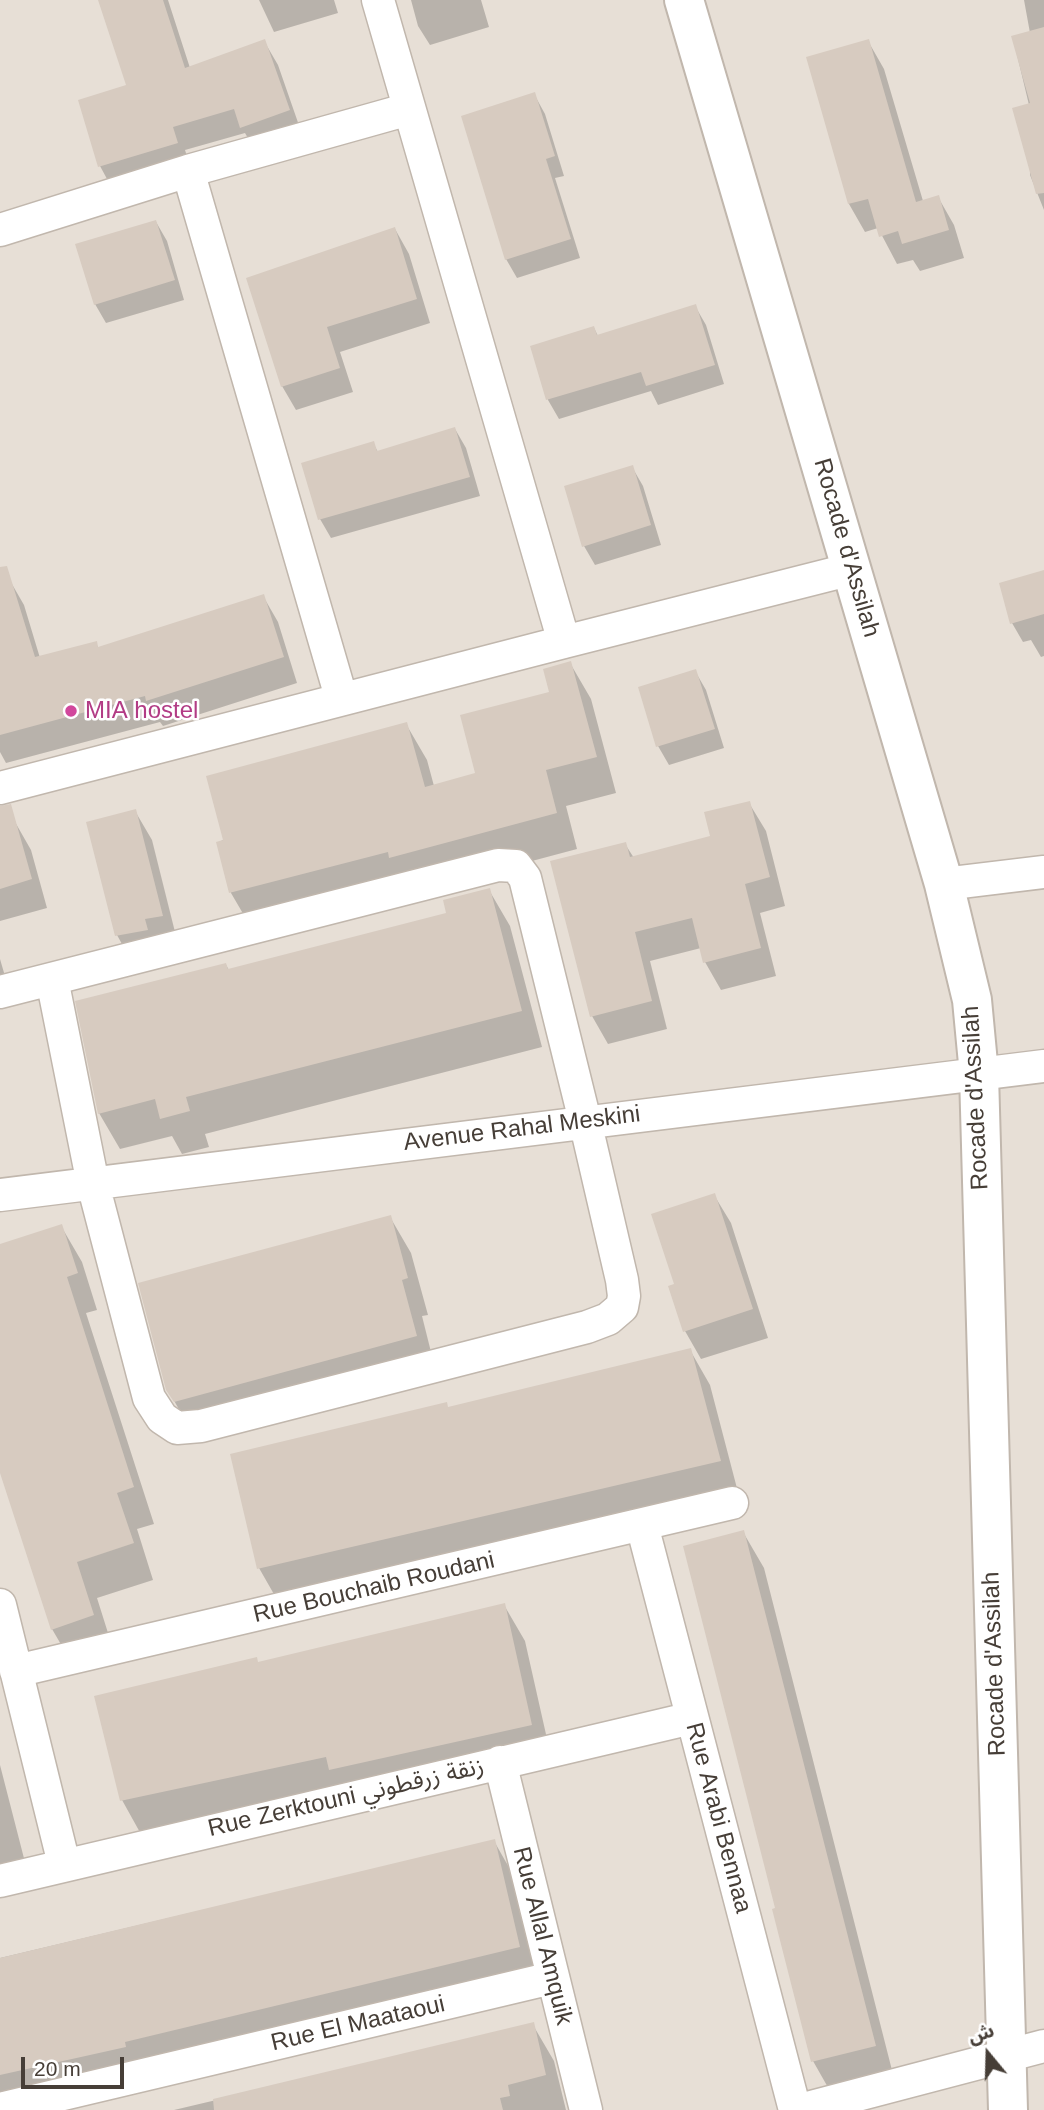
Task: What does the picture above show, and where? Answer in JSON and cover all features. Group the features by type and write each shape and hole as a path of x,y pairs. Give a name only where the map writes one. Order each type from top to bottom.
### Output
{"street":[{"path":"379,0 564,642"},
{"name":"Rocade d'Assilah","path":"684,0 944,884 972,1000 979,1074 1008,2110"},
{"path":"0,230 188,171 409,109"},
{"path":"188,171 341,697"},
{"path":"0,788 341,697 852,569"},
{"path":"0,992 510,864 525,878 622,1280 622,1307 615,1314 587,1328 201,1426 177,1427 162,1418 149,1398 93,1184 52,979"},
{"path":"944,884 1044,872"},
{"name":"Avenue Rahal Meskini","path":"0,1195 1044,1066"},
{"name":"Rue Bouchaib Roudani","path":"16,1671 732,1503"},
{"name":"Rue Arabi Bennaa","path":"642,1525 798,2110"},
{"path":"0,1605 65,1864"},
{"name":"Rue Zerktouni زنقة زرقطوني","path":"0,1881 692,1718"},
{"name":"Rue Allal Amquik","path":"500,1762 586,2110"},
{"name":"Rue El Maataoui","path":"0,2109 552,1978"},
{"path":"798,2110 1044,2046"}],"shaded area":[{"path":"0,0 1044,0 1044,2110 0,2110"}],"building":[{"path":"98,0 163,0 185,68 265,39 290,110 240,128 234,109 173,127 178,143 98,167 78,100 126,85"},
{"path":"1044,27 1044,193 1036,194 1012,108 1030,103 1011,36"},
{"path":"869,39 916,202 939,195 949,230 902,244 898,231 879,237 868,199 848,204 806,57"},
{"path":"535,92 555,156 546,159 571,239 505,260 461,116"},
{"path":"156,220 175,280 94,305 75,244"},
{"path":"395,227 417,299 327,327 340,368 281,387 246,278"},
{"path":"696,304 715,365 646,386 641,372 546,400 530,346 594,326 597,335"},
{"path":"455,427 470,477 318,520 301,463 374,441 377,451"},
{"path":"633,465 651,525 582,547 564,486"},
{"path":"7,566 35,657 97,641 98,647 264,594 284,657 146,701 145,696 0,735 0,567"},
{"path":"1044,570 1044,614 1010,624 999,583"},
{"path":"571,661 597,757 546,770 557,813 389,858 388,852 229,893 216,842 223,840 206,776 407,722 425,787 475,773 460,715 549,692 543,669"},
{"path":"696,669 715,729 656,747 638,687"},
{"path":"750,801 770,877 745,884 761,948 703,963 692,918 635,932 652,1001 590,1017 550,861 626,842 630,857 710,836 704,812"},
{"path":"11,804 32,879 0,889 0,806"},
{"path":"136,809 163,916 145,919 148,930 115,936 86,822"},
{"path":"490,888 522,1011 186,1097 190,1111 160,1119 155,1099 98,1114 75,1001 226,963 228,969 446,913 443,900"},
{"path":"715,1193 753,1309 683,1332 668,1286 674,1284 651,1214"},
{"path":"391,1215 408,1278 402,1280 417,1336 174,1402 166,1390 138,1283"},
{"path":"62,1224 78,1273 67,1277 134,1487 117,1493 134,1543 77,1562 94,1615 51,1630 0,1473 0,1244"},
{"path":"691,1348 721,1461 257,1569 230,1454 447,1402 448,1407"},
{"path":"744,1530 876,2046 811,2062 772,1909 775,1908 683,1546"},
{"path":"505,1603 532,1725 329,1770 326,1757 120,1801 94,1696 257,1657 258,1662"},
{"path":"495,1839 520,1947 125,2042 126,2047 0,2075 0,1958"},
{"path":"534,2022 546,2075 508,2085 510,2096 500,2098 503,2110 214,2110 213,2099"}],"place":[{"name":"MIA hostel","path":"71,711"}]}
